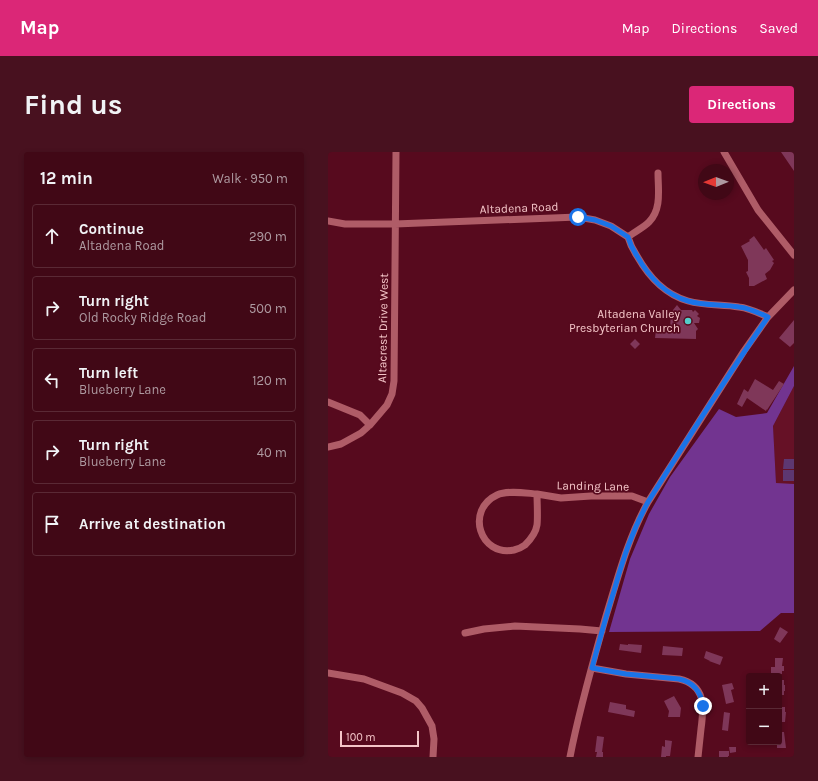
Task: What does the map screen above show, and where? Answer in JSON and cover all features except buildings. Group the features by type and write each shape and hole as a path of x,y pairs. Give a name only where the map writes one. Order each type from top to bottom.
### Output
{"street":[{"name":"Altacrest Drive West","path":"328,446 341,444 361,433 387,405 392,394 394,381 396,152"},
{"path":"724,152 758,210 794,255"},
{"path":"658,173 658,203 656,210 649,222 628,237 630,244 644,269 656,283 676,297 703,304 740,307 768,317"},
{"name":"Altadena Road","path":"328,221 345,224 395,224 578,217 595,220 611,226 628,237"},
{"path":"570,757 578,719 602,631 623,560 640,517 648,502 735,366 768,317 794,290"},
{"path":"328,402 360,415 370,425"},
{"name":"Landing Lane","path":"537,494 537,525 530,540 521,548 508,551 496,549 484,539 479,528 480,515 485,503 498,495 512,492 537,494 561,498 632,496 648,502"},
{"path":"465,634 515,626 602,631"},
{"path":"592,668 626,674 685,680 693,686 701,696 703,706 698,757"},
{"path":"328,673 364,679 402,693 416,701 422,708 432,726 434,739 432,757"}],"shaded area":[{"path":"794,366 794,386 773,426 776,483 794,484 794,613 781,613 760,631 609,632 630,559 649,514 670,477 719,409 736,417 767,413"},
{"path":"794,386 794,484 776,484 773,426"},
{"path":"784,459 794,459 794,469 783,469"},
{"path":"783,470 794,470 794,481 783,481"}],"place":[{"name":"Altadena Valley Presbyterian Church","path":"688,321"}],"route":[{"path":"578,217 595,220 611,226 628,237 630,244 644,269 656,283 676,297 703,304 740,307 768,317 722,385 640,517 623,560 592,668 626,674 685,680 697,690 701,696 703,706"}]}
